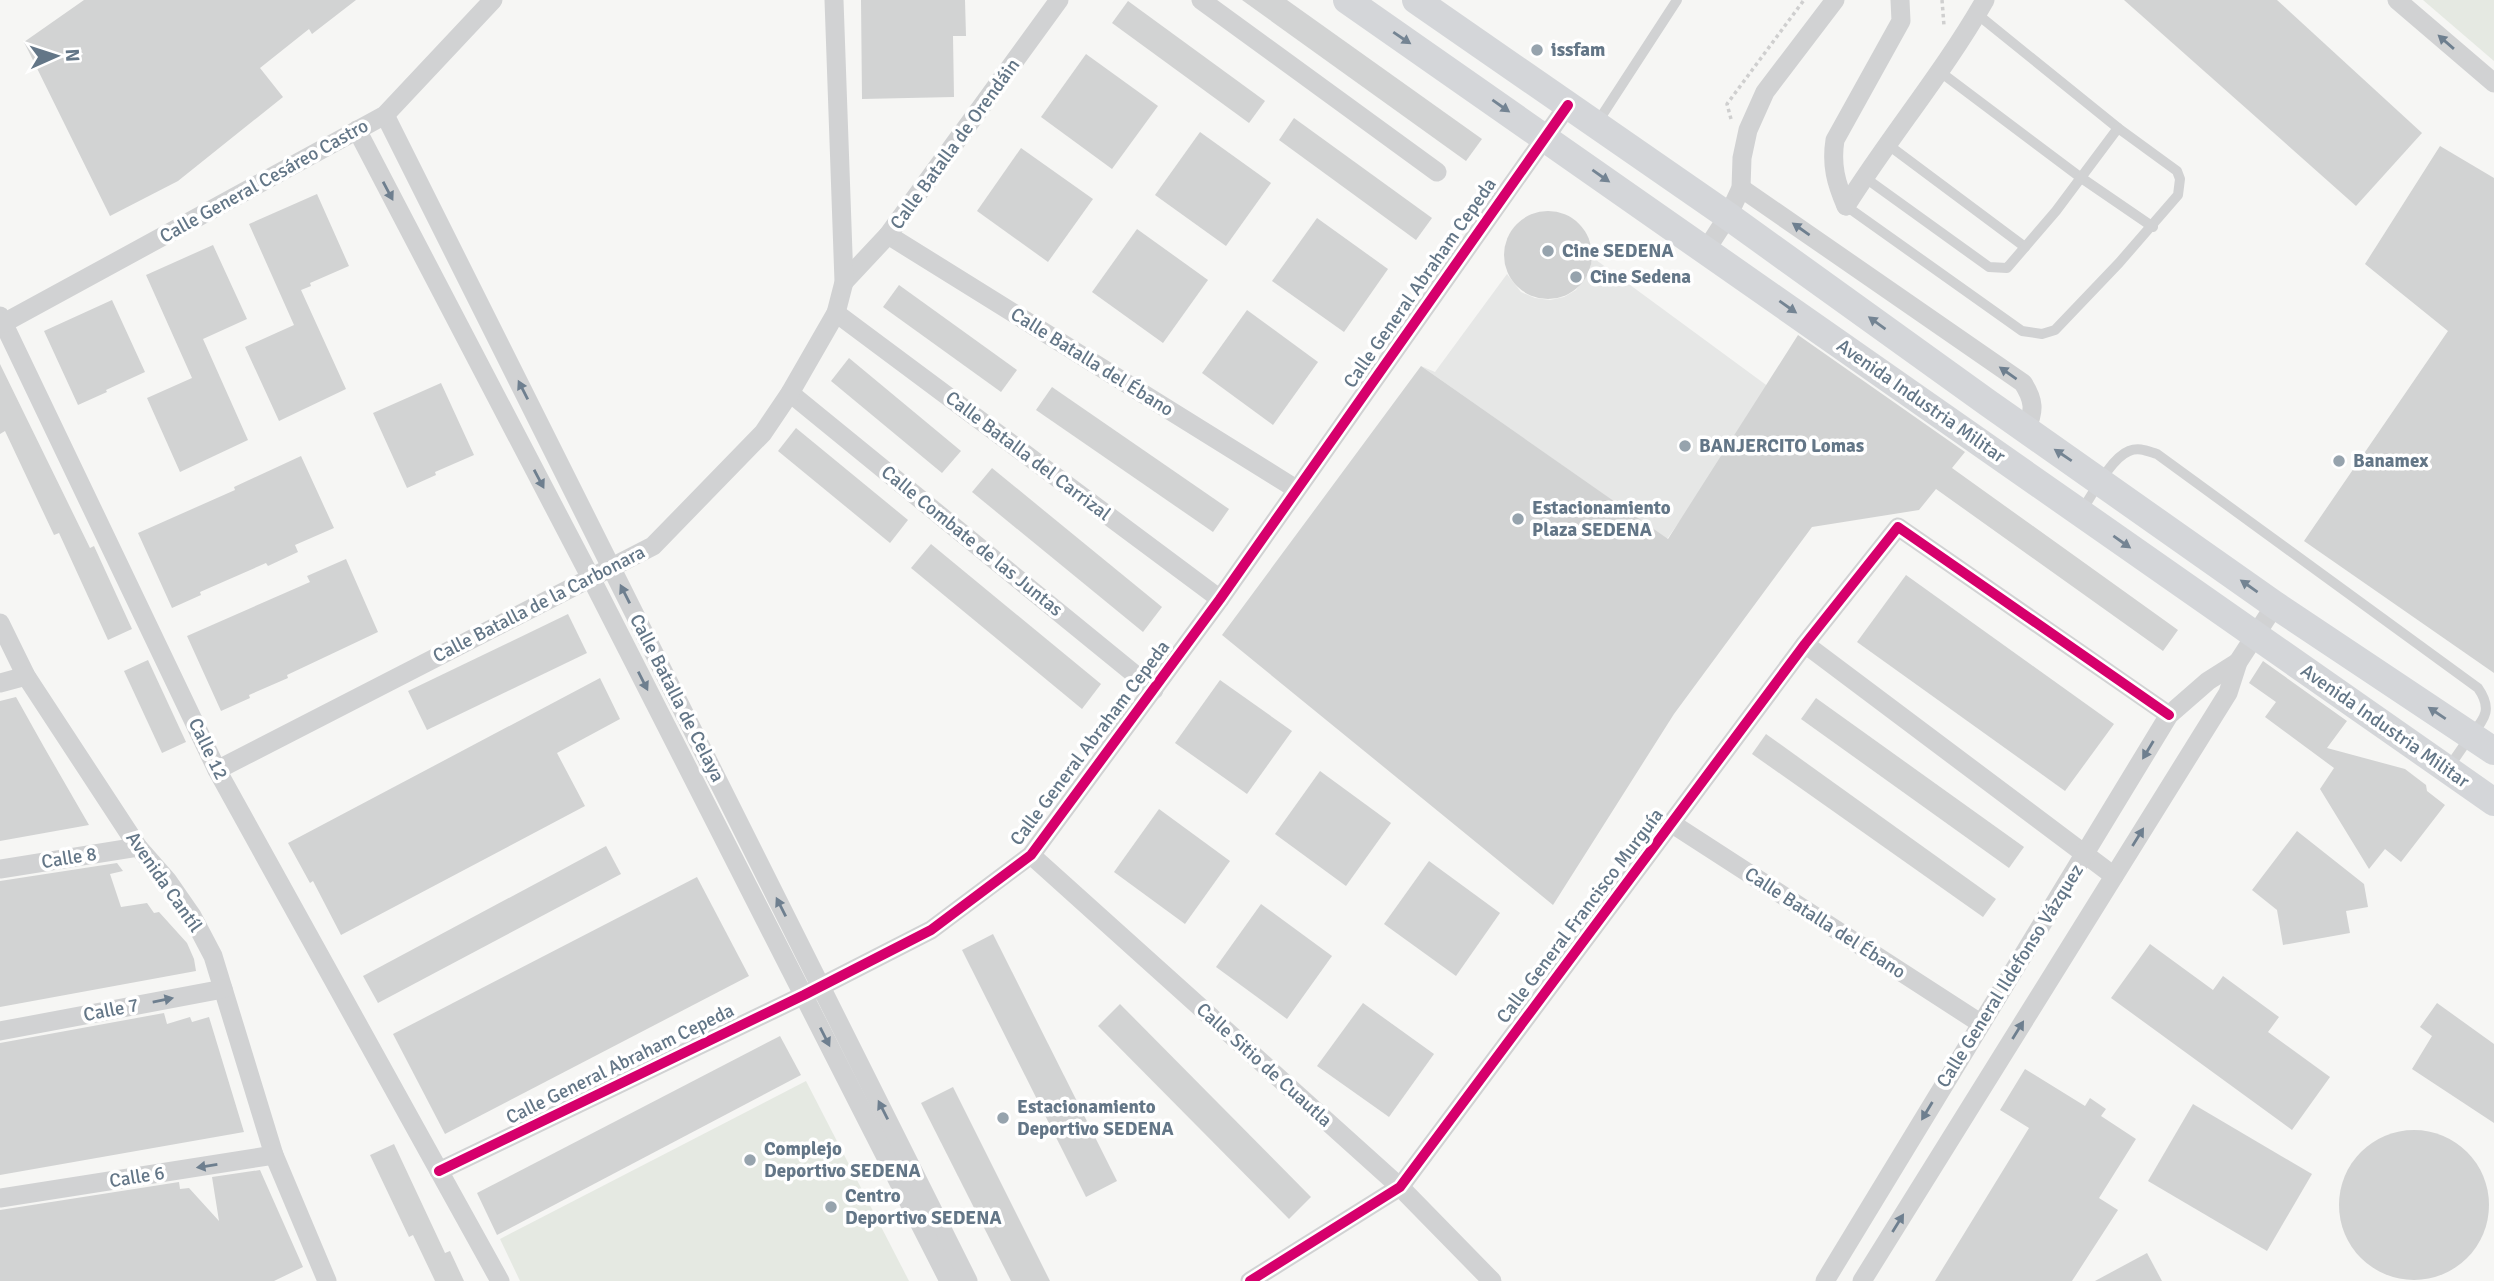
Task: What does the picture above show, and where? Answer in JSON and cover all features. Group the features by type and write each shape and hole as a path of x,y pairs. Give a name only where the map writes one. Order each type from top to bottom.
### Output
{"main road":[{"name":"Avenida Industria Militar","path":"1347,0 2494,802"},
{"name":"Avenida Industria Militar","path":"1416,0 1728,216 2275,605 2482,744"}],"street":[{"name":"Calle General Cesáreo Castro","path":"2,320 385,115 493,0"},
{"name":"Calle Batalla de la Carbonara","path":"217,769 653,546 763,433 790,393 836,313 844,282 834,0"},
{"name":"Calle Batalla de Orendáin","path":"844,282 888,235 1059,0"},
{"path":"1200,0 1437,172"},
{"path":"1706,250 1728,216 1741,187 1742,158 1748,130 1765,92 1835,0"},
{"path":"1846,206 1835,182 1832,161 1835,140 1901,21 1900,0"},
{"path":"2397,0 2494,83"},
{"path":"1846,206 1886,143 1981,7"},
{"name":"Calle General Abraham Cepeda","path":"439,1171 931,930 1031,855 1220,599 1567,105"},
{"name":"Calle Batalla de Celaya","path":"385,115 612,568 949,1281"},
{"name":"Calle Batalla de Celaya","path":"357,130 590,578 968,1281"},
{"path":"1741,187 2023,383 2031,396 2033,408 2026,429"},
{"name":"Calle Batalla del Ébano","path":"888,235 1296,489"},
{"name":"Calle Batalla del Carrizal","path":"836,313 1220,599"},
{"name":"Calle 12","path":"2,320 217,769 500,1281"},
{"name":"Calle Combate de las Juntas","path":"790,393 1154,690"},
{"name":"Calle General Francisco Murguía","path":"1250,1281 1400,1187 1805,644 1898,527 2169,715"},
{"name":"Calle General Ildefonso Vázquez","path":"1862,1281 2228,693 2238,662 2275,605"},
{"name":"Avenida Cantíl","path":"0,623 26,677 138,847 167,880 192,916 213,956 274,1156 323,1280"},
{"path":"1805,644 2114,876"},
{"name":"Calle General Ildefonso Vázquez","path":"1825,1281 2169,715 2208,681 2238,662"},
{"path":"0,682 26,677"},
{"path":"2208,681 2228,693"},
{"name":"Calle Batalla del Ébano","path":"1671,823 1980,1023"},
{"name":"Calle 8","path":"0,869 138,847"},
{"name":"Calle Sitio de Cuautla","path":"1031,855 1400,1187 1492,1281"},
{"name":"Calle 7","path":"0,1031 223,989"},
{"name":"Calle 6","path":"0,1198 274,1156"}],"lane":[{"path":"1596,124 1676,0"},
{"path":"1846,206 2011,324 2031,334 2042,334 2055,330 2152,227 2178,195 2180,179 2177,172 2118,128 1981,7"},
{"path":"1939,70 2080,177 2152,227"},
{"path":"1864,177 1989,267 2007,268 2118,128"},
{"path":"1886,143 2025,247"},
{"path":"2081,512 2118,459 2129,451 2142,449 2157,454 2478,688 2485,697 2486,709 2482,744 2448,769"}],"shaded area":[{"path":"2423,0 2494,0 2494,61"},
{"path":"1592,257 1773,390 1667,539 1421,366 1435,372 1507,274 1521,292 1550,300 1564,297 1576,290 1590,270"},
{"name":"Complejo Deportivo SEDENA","path":"806,1081 909,1281 520,1281 500,1239"}],"building":[{"path":"84,0 356,0 312,34 309,29 260,68 283,97 178,181 110,216 24,42"},
{"path":"861,0 965,0 966,36 953,36 954,97 862,99"},
{"path":"1242,0 1287,0 1482,139 1466,161"},
{"path":"2124,0 2277,0 2422,133 2356,206"},
{"path":"1128,1 1265,101 1249,123 1112,23"},
{"path":"1086,54 1158,106 1112,169 1041,117"},
{"path":"1294,118 1432,218 1416,240 1279,140"},
{"path":"1200,132 1271,183 1226,246 1155,195"},
{"path":"2440,146 2494,178 2494,673 2304,541 2448,331 2365,264"},
{"path":"1021,148 1093,199 1048,262 977,211"},
{"path":"317,194 349,266 310,283 311,286 301,290 346,389 279,421 245,347 294,325 249,224"},
{"name":"Cine SEDENA","path":"1548,211 1573,218 1585,230 1592,255 1585,280 1573,292 1548,299 1523,292 1511,280 1504,255 1511,230 1523,218"},
{"path":"1317,218 1388,269 1344,332 1272,281"},
{"path":"1137,229 1208,280 1163,343 1092,292"},
{"path":"213,245 247,319 203,339 248,440 180,472 147,398 192,378 146,275"},
{"path":"899,285 1017,370 1001,392 883,307"},
{"path":"112,300 145,372 78,405 44,331"},
{"path":"1247,310 1318,362 1273,425 1202,373"},
{"path":"1798,335 1965,452 1952,468 2178,630 2163,651 1936,489 1919,510 1812,527 1674,714 1553,905 1222,635 1421,366 1668,539"},
{"path":"849,358 961,451 942,473 831,381"},
{"path":"0,364 90,548 94,546 132,629 108,640 59,533 54,535 5,431 0,434"},
{"path":"441,383 474,455 407,488 373,413"},
{"path":"1052,387 1229,509 1213,532 1036,410"},
{"path":"796,428 908,520 890,543 778,451"},
{"path":"301,456 334,528 295,545 298,552 200,592 201,595 172,608 138,533 235,490 234,487"},
{"path":"992,468 1162,607 1143,632 972,492"},
{"path":"931,544 1101,684 1082,709 911,568"},
{"path":"346,559 378,632 287,675 288,678 221,711 187,636 310,582 307,576"},
{"path":"1906,575 2114,724 2065,791 1857,642"},
{"path":"568,614 587,653 427,730 408,691"},
{"path":"148,660 186,742 162,753 124,671"},
{"path":"2263,661 2347,721 2327,748 2405,769 2426,785 2427,791 2445,805 2401,862 2385,849 2369,869 2320,789 2334,768 2265,717 2276,702 2249,683"},
{"path":"600,678 620,719 557,753 585,806 341,935 313,881 310,883 288,843"},
{"path":"1220,680 1292,731 1247,794 1175,743"},
{"path":"16,697 89,825 0,841 0,701"},
{"path":"1816,698 2024,847 2009,868 1801,719"},
{"path":"1766,734 1996,899 1983,917 1752,754"},
{"path":"1320,771 1391,823 1346,886 1275,834"},
{"path":"1159,809 1230,861 1185,924 1114,872"},
{"path":"2297,831 2364,884 2368,907 2346,911 2350,933 2283,945 2277,910 2252,890"},
{"path":"606,846 621,874 378,1003 363,976"},
{"path":"1429,861 1500,913 1456,976 1384,924"},
{"path":"117,863 123,871 110,874 121,907 147,903 154,913 159,912 187,943 196,971 0,1007 0,881"},
{"path":"697,877 749,976 445,1134 393,1034"},
{"path":"1261,904 1332,956 1287,1019 1216,967"},
{"path":"993,934 1117,1181 1086,1197 962,950"},
{"path":"2150,944 2213,990 2223,976 2279,1017 2268,1032 2330,1077 2292,1130 2111,998"},
{"path":"1363,1003 1434,1054 1389,1117 1317,1066"},
{"path":"2437,1003 2494,1044 2494,1123 2412,1069 2432,1036 2420,1027"},
{"path":"1120,1004 1311,1197 1289,1219 1098,1026"},
{"path":"164,1013 167,1024 190,1017 192,1022 209,1017 244,1132 0,1175 0,1043"},
{"path":"780,1036 801,1075 497,1235 477,1193"},
{"path":"2025,1069 2085,1106 2090,1098 2106,1109 2101,1116 2136,1139 2099,1198 2118,1210 2072,1281 1935,1281 2029,1128 2000,1110"},
{"path":"953,1087 1050,1281 1011,1281 921,1103"},
{"path":"2193,1104 2312,1174 2267,1251 2148,1181"},
{"path":"2414,1130 2443,1136 2467,1152 2483,1176 2489,1205 2483,1234 2467,1258 2443,1274 2414,1280 2385,1274 2361,1258 2345,1234 2339,1205 2345,1176 2361,1152 2385,1136"},
{"path":"394,1144 445,1253 450,1251 464,1281 435,1281 413,1235 409,1237 370,1155"},
{"path":"260,1170 303,1267 274,1281 0,1281 0,1210 179,1182 180,1189 189,1188 219,1221 212,1177"},
{"path":"2147,1253 2162,1281 2095,1281"}],"cycle path":[{"path":"439,1171 804,995 931,930 1031,855 1220,599 1568,105"},
{"path":"1250,1281 1400,1187 1805,644 1898,527 2169,715"}],"place":[{"name":"issfam","path":"1537,50"},
{"name":"Cine SEDENA","path":"1548,251"},
{"name":"Cine Sedena","path":"1576,277"},
{"name":"BANJERCITO Lomas","path":"1685,446"},
{"name":"Banamex","path":"2339,461"},
{"name":"Estacionamiento Plaza SEDENA","path":"1518,519"},
{"name":"Estacionamiento Deportivo SEDENA","path":"1003,1118"},
{"name":"Complejo Deportivo SEDENA","path":"750,1160"},
{"name":"Centro Deportivo SEDENA","path":"831,1207"}]}
